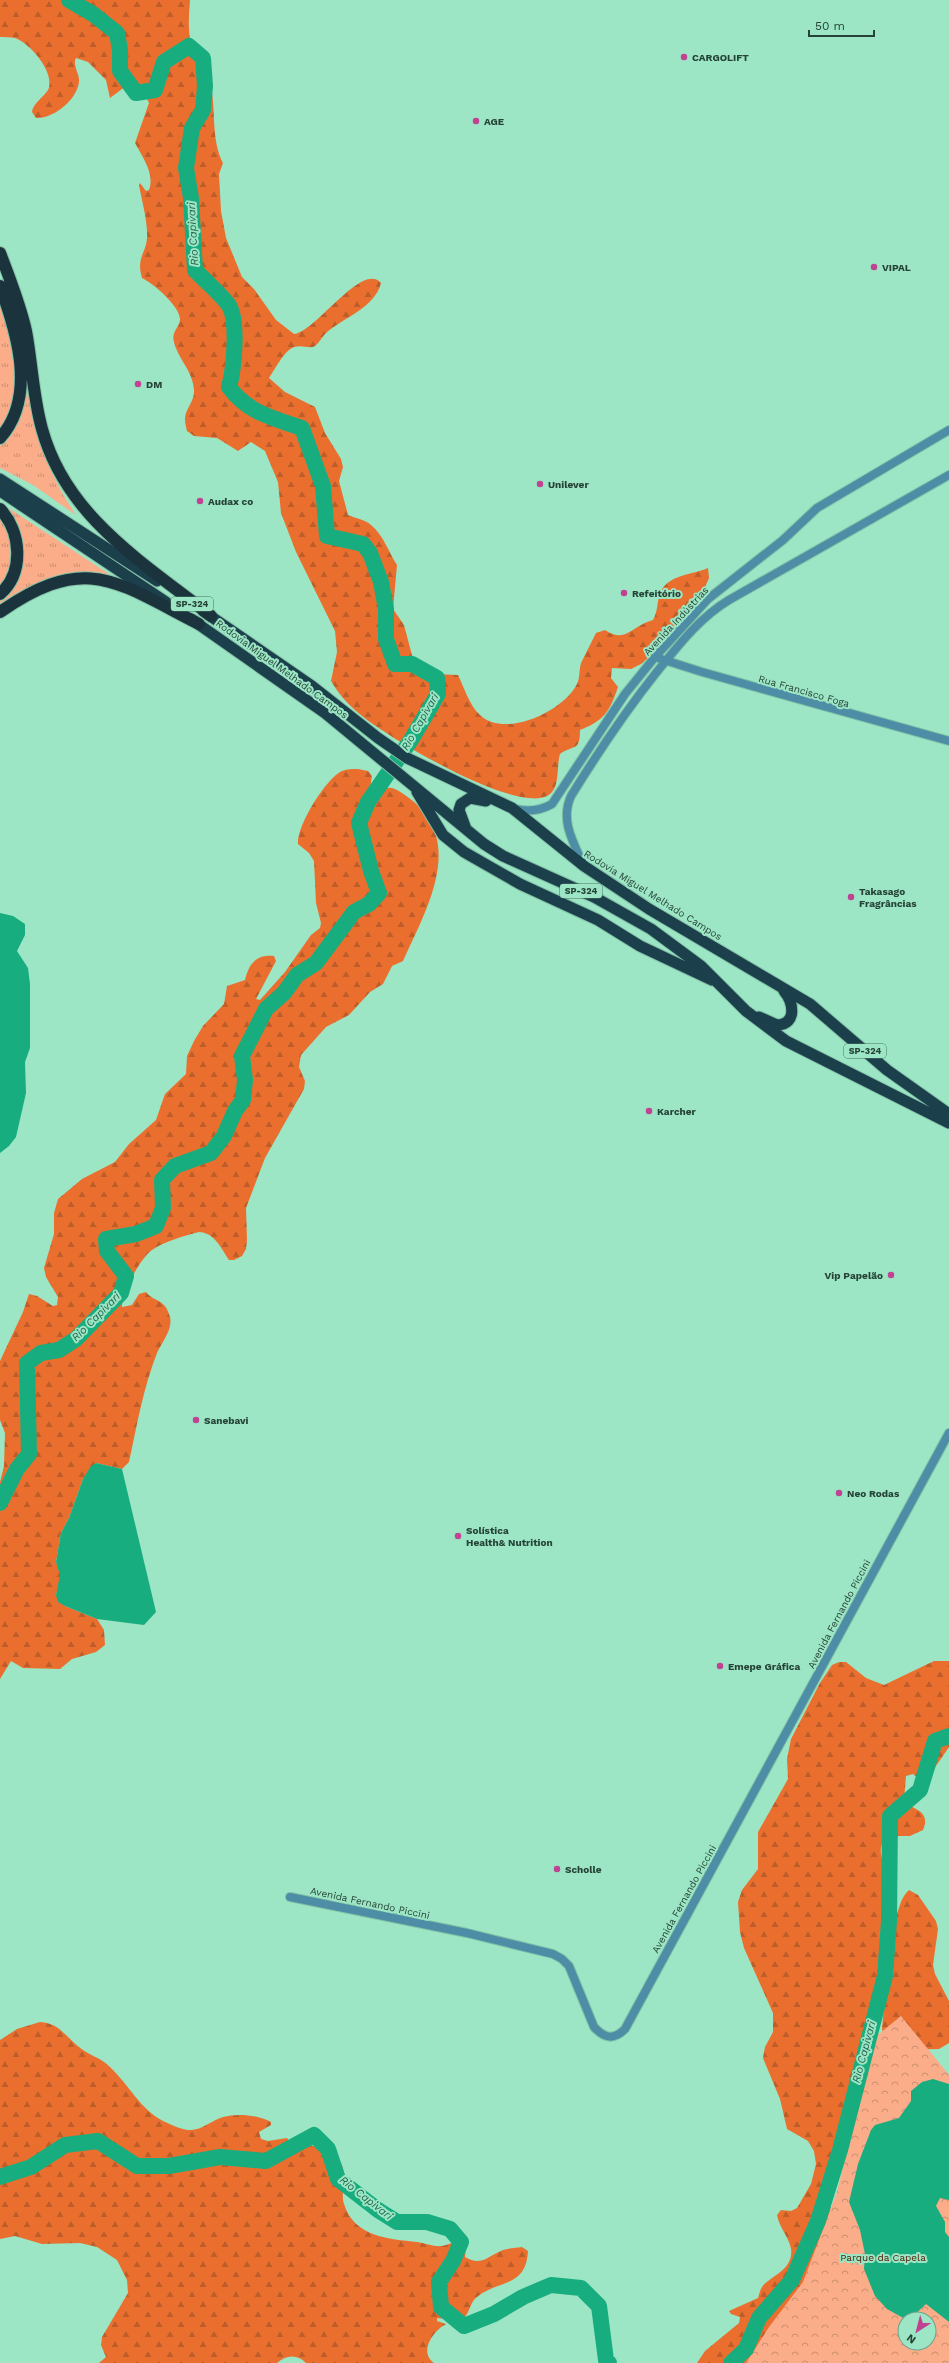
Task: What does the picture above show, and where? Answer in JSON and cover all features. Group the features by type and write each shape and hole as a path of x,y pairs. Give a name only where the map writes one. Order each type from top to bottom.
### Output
{"highway":[{"path":"0,254 23,318 42,430 52,458 63,480 79,504 99,526 211,616"},
{"path":"0,286 10,313 20,377 19,403 11,423 0,438"},
{"name":"Rodovia Miguel Melhado Campos","path":"0,479 38,502 211,616 312,686 378,738 420,765 512,808 584,866 655,913 810,1004 887,1070 949,1114"},
{"name":"Rodovia Miguel Melhado Campos","path":"0,491 199,624 325,713 467,832 503,856 594,897 651,929 701,966 746,1011 770,1030 805,1052 949,1123"},
{"path":"0,509 12,525 17,542 17,563 13,576 0,594"},
{"path":"0,612 21,598 51,583 71,578 92,578 121,585 199,624"},
{"path":"411,786 443,835 464,852 520,884 598,920 640,946 722,986"},
{"path":"467,832 459,810 461,804 467,799 474,798 512,808"},
{"path":"746,1011 777,1024 784,1024 791,1016 792,1004 781,987"}],"street":[{"name":"Avenida Indústrias","path":"512,808 532,812 543,810 552,804 625,694 655,657 708,599 794,531 818,508 949,430"},
{"name":"Avenida Indústrias","path":"584,866 566,824 567,804 598,753 666,661 710,612 949,475"},
{"name":"Rua Francisco Foga","path":"655,657 949,741"},
{"name":"Avenida Fernando Piccini","path":"290,1897 468,1933 553,1954 562,1959 569,1966 594,2027 601,2035 609,2038 618,2036 625,2029 949,1433"}],"green space":[{"path":"0,0 190,0 189,25 191,43 210,82 215,135 219,154 223,163 219,174 221,211 226,238 242,277 254,289 276,320 294,334 303,331 314,323 338,300 362,282 373,279 381,283 378,292 365,306 332,328 315,346 300,346 289,350 269,378 285,392 315,407 325,433 341,459 343,467 339,481 348,515 366,522 375,529 383,539 397,565 393,609 404,625 413,659 421,667 434,674 458,675 470,701 480,715 491,722 504,724 518,723 533,719 560,704 577,684 581,663 596,633 605,630 612,634 624,635 653,620 660,593 669,582 681,576 708,568 709,578 703,592 649,657 641,664 631,669 612,668 611,678 618,687 609,709 595,723 580,730 579,742 577,745 560,754 556,783 551,793 547,796 530,798 507,793 479,783 449,769 371,723 352,708 336,689 331,681 337,652 335,631 296,552 281,513 278,482 265,451 251,442 238,451 217,438 194,436 187,431 185,415 193,398 194,390 191,377 173,339 180,320 179,315 166,296 142,278 140,271 147,232 139,185 140,183 146,191 149,190 150,184 149,172 145,160 135,143 149,103 143,90 126,86 110,98 106,80 88,62 76,58 75,64 79,82 74,95 69,102 57,112 36,118 32,112 36,103 48,90 48,75 45,67 28,46 15,38 0,37"},
{"path":"0,301 9,331 15,376 12,409 0,431"},
{"path":"24,348 30,395 38,435 52,473 76,515 33,485 0,468 0,443 8,433"},
{"path":"7,507 109,574 109,576 77,574 52,579 27,590 0,606 0,599 19,573"},
{"path":"0,516 8,534 11,560 5,578 0,587"},
{"path":"348,769 368,771 372,776 368,800 384,789 392,788 397,790 409,798 426,815 436,834 439,855 436,876 422,920 403,961 392,966 383,984 370,992 349,1015 326,1027 301,1055 299,1067 305,1081 304,1089 265,1158 246,1208 247,1240 246,1249 242,1256 234,1260 229,1260 213,1238 205,1233 199,1232 169,1241 152,1250 132,1276 122,1307 132,1305 139,1294 146,1292 163,1304 168,1311 171,1322 170,1326 157,1353 148,1380 129,1462 122,1469 96,1463 83,1479 69,1518 61,1533 56,1562 61,1575 56,1595 65,1606 97,1619 104,1630 105,1645 96,1652 72,1659 60,1669 23,1668 11,1661 0,1679 0,1482 4,1466 5,1433 0,1420 0,1361 23,1312 29,1294 37,1296 53,1306 57,1305 58,1297 46,1277 44,1268 54,1234 54,1213 58,1199 82,1179 115,1162 129,1144 156,1120 165,1094 186,1074 187,1056 194,1041 203,1026 224,1004 227,986 245,980 251,965 258,958 274,956 276,961 256,999 260,1000 285,972 311,935 320,928 321,923 316,903 314,861 309,853 298,844 299,836 302,826 313,804 335,775"},
{"path":"934,1661 949,1661 949,1747 925,1782 922,1782 913,1774 906,1776 904,1800 923,1814 925,1823 923,1830 910,1836 888,1836 883,1842 881,1854 891,1887 891,1925 905,1894 909,1890 918,1895 936,1921 938,1929 933,1965 935,1974 949,2001 949,2043 939,2049 900,2050 884,2040 882,2028 885,1997 853,2089 845,2133 832,2180 830,2215 793,2363 697,2363 705,2351 739,2323 740,2317 731,2314 729,2311 758,2298 762,2287 781,2272 789,2262 791,2256 790,2245 777,2215 781,2210 791,2211 797,2208 811,2184 816,2164 814,2151 808,2141 787,2129 780,2099 763,2058 765,2047 773,2032 773,2013 744,1948 740,1932 738,1902 742,1890 758,1869 758,1832 788,1779 787,1759 791,1739 820,1683 832,1665 839,1662 846,1662 866,1678 884,1685"},
{"name":"Parque da Capela","path":"901,2016 949,2075 949,2363 746,2363 769,2327 803,2282 837,2192 874,2038"},
{"path":"40,2022 57,2027 83,2050 107,2064 148,2110 163,2121 176,2127 193,2130 223,2117 235,2115 254,2116 271,2122 271,2125 259,2132 261,2139 268,2141 287,2138 289,2141 310,2145 324,2150 336,2157 342,2166 343,2171 344,2204 349,2215 364,2230 384,2237 439,2246 467,2236 465,2257 476,2261 484,2260 503,2250 522,2247 528,2251 526,2263 522,2271 517,2277 485,2291 477,2297 464,2318 456,2320 437,2318 437,2321 446,2324 433,2336 428,2347 427,2353 429,2358 434,2363 306,2363 299,2358 288,2357 277,2363 99,2363 106,2357 101,2345 102,2337 128,2293 127,2280 117,2260 97,2247 80,2243 42,2244 15,2236 0,2239 0,2040 17,2029"}],"shaded area":[{"path":"0,913 13,916 25,924 25,935 17,951 28,968 30,984 30,1048 25,1062 26,1093 16,1137 9,1146 0,1153"},
{"path":"96,1463 122,1469 156,1612 144,1625 97,1619 58,1602 56,1595 60,1575 56,1562 61,1533 69,1518 83,1479 91,1466"},
{"path":"933,2079 949,2084 949,2200 940,2198 936,2206 945,2222 945,2232 949,2237 949,2322 937,2311 926,2304 919,2311 897,2311 897,2315 887,2309 875,2296 864,2269 865,2254 860,2230 849,2202 858,2164 871,2130 875,2125 899,2118 911,2101 911,2091 922,2082"}],"waterway":[{"name":"Rio Capivari","path":"0,1503 17,1469 29,1454 27,1363 41,1353 59,1350 76,1339 121,1293 126,1276 107,1251 106,1239 136,1234 156,1226 163,1208 162,1180 175,1166 211,1153 224,1136 235,1111 243,1100 245,1080 242,1056 266,1009 284,993 297,975 316,963 354,912 369,904 379,893 371,871 359,823 368,802 411,740 438,694 437,678 412,664 395,664 386,639 386,609 381,582 370,553 363,544 327,536 323,486 302,428 262,414 253,409 236,396 229,387 234,357 234,321 228,304 195,270 191,198 186,168 192,128 203,110 205,86 203,58 189,46 164,62 155,90 136,93 120,71 120,50 117,33 93,14 69,0"},
{"name":"Rio Capivari","path":"731,2363 746,2349 759,2318 792,2280 818,2221 840,2150 885,1976 889,1921 890,1816 920,1790 935,1741 949,1736"},
{"name":"Rio Capivari","path":"0,2177 31,2167 65,2145 98,2141 137,2166 169,2166 220,2157 266,2161 314,2135 328,2149 338,2179 378,2210 397,2222 427,2222 450,2229 461,2242 453,2261 439,2282 441,2307 464,2326 494,2314 523,2297 551,2285 581,2288 599,2306 606,2360 609,2363"}],"place":[{"name":"CARGOLIFT","path":"684,57"},
{"name":"AGE","path":"476,121"},
{"name":"VIPAL","path":"874,267"},
{"name":"DM","path":"138,384"},
{"name":"Unilever","path":"540,484"},
{"name":"Audax co","path":"200,501"},
{"name":"Refeitório","path":"624,593"},
{"name":"Takasago Fragrâncias","path":"851,897"},
{"name":"Karcher","path":"649,1111"},
{"name":"Vip Papelão","path":"891,1275"},
{"name":"Sanebavi","path":"196,1420"},
{"name":"Neo Rodas","path":"839,1493"},
{"name":"Solística Health& Nutrition","path":"458,1536"},
{"name":"Emepe Gráfica","path":"720,1666"},
{"name":"Scholle","path":"557,1869"}]}
